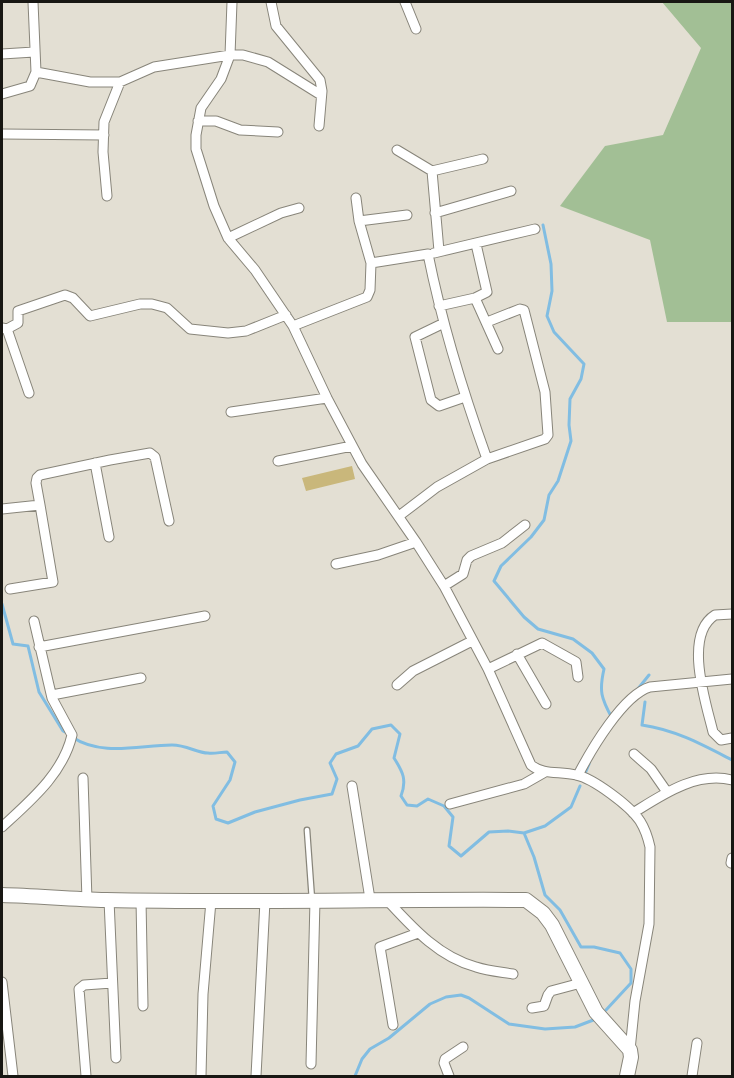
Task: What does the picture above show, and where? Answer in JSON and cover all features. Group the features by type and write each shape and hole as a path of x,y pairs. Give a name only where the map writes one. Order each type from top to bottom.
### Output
{"main road":[{"path":"2,895 87,900 526,900 543,912 552,925 596,1012 630,1050 627,1077"}],"street":[{"path":"2,94 30,86 36,72 33,2"},
{"path":"232,2 230,55 221,79 204,103 198,121 196,149 210,197 228,238 255,270 294,326 327,398 362,464 444,586 488,669 531,765 537,770 578,775 607,791 633,813 647,837 650,847 649,924 635,1001 630,1050"},
{"path":"271,2 276,27 320,80 319,126"},
{"path":"405,2 416,29"},
{"path":"2,54 34,52"},
{"path":"36,72 90,82 120,82 154,68 230,55 243,55 268,62 321,95"},
{"path":"107,196 103,152 104,122 120,82"},
{"path":"198,121 216,121 240,130 278,132"},
{"path":"2,134 104,135"},
{"path":"398,150 432,171 483,159"},
{"path":"432,171 440,251"},
{"path":"435,213 511,191"},
{"path":"294,326 367,297 370,290 370,263 359,221 356,198"},
{"path":"228,238 281,213 299,208"},
{"path":"359,221 407,215"},
{"path":"370,263 428,254 535,229"},
{"path":"439,306 475,298 485,294 488,290 476,244"},
{"path":"428,254 439,306 465,397 487,459"},
{"path":"28,393 4,329 18,323 18,311 65,295 73,298 90,316 146,304 165,307 185,326 196,331 237,333 286,315"},
{"path":"475,298 498,349"},
{"path":"399,516 437,487 487,459 545,439 549,432 545,392 524,310 520,309 487,322"},
{"path":"444,323 415,337 432,400 435,405 439,406 465,397"},
{"path":"231,412 327,398"},
{"path":"278,460 352,446"},
{"path":"10,589 54,581 36,483 39,476 95,463 152,454 155,457 169,521"},
{"path":"95,463 109,537"},
{"path":"2,508 40,505"},
{"path":"444,586 463,574 467,560 471,556 502,543 525,525"},
{"path":"336,564 378,555 416,542"},
{"path":"732,614 712,616 704,628 699,662 701,681 715,736 721,740 732,738"},
{"path":"39,646 205,616"},
{"path":"2,827 56,773 72,739 72,732 55,706 34,621"},
{"path":"397,685 412,672 472,641"},
{"path":"488,669 544,643 576,662 578,677"},
{"path":"517,654 546,704"},
{"path":"52,695 141,678"},
{"path":"578,775 613,719 640,690 732,679"},
{"path":"634,754 651,769 667,792"},
{"path":"450,804 524,784 545,771"},
{"path":"83,778 87,900"},
{"path":"633,813 667,792 694,782 725,778 732,780"},
{"path":"352,786 370,899"},
{"path":"386,899 417,933 441,950 470,965 513,974"},
{"path":"109,900 116,1058"},
{"path":"141,900 143,1006"},
{"path":"311,1064 313,900"},
{"path":"201,1077 203,994 211,901"},
{"path":"256,1077 264,901"},
{"path":"393,1025 380,946 417,933"},
{"path":"2,982 13,1077"},
{"path":"86,1077 79,988 84,985 112,983"},
{"path":"532,1008 544,1006 550,992 581,983"},
{"path":"692,1077 697,1043"},
{"path":"450,1077 444,1063 445,1059 463,1047"}],"lane":[{"path":"307,830 313,900"}],"green space":[{"path":"662,2 732,2 732,322 667,322 650,240 560,206 605,146 663,135 701,48"}],"building":[{"path":"352,466 355,479 306,491 302,478"}],"waterway":[{"path":"543,225 551,264 552,291 547,316 554,332 584,364 581,379 570,399 571,441 558,481 549,495 544,520 531,537 501,566 494,581 524,617 538,629 573,639 592,653 604,669 602,694 612,718"},
{"path":"2,604 13,644 28,646 39,692 63,731 67,733"},
{"path":"637,690 649,675"},
{"path":"645,702 642,725 678,734 732,760"},
{"path":"72,737 96,747 172,745 204,753 227,752 235,762 230,780 213,806 216,819 228,823 255,812 332,794 337,779 330,763 336,754 358,746 372,729 391,725 400,734 394,758 403,776 404,785 401,796 407,805 417,806 428,799 444,806 453,817 449,846 461,856 489,832 524,833 545,826 571,807 580,786"},
{"path":"584,776 589,764"},
{"path":"524,833 545,895 560,910 581,947 594,947 620,953 631,969 631,983 606,1010"},
{"path":"355,1076 362,1059 370,1049 389,1038 430,1004 446,997 461,995 469,998 509,1024 545,1029 575,1027 596,1019"}]}
